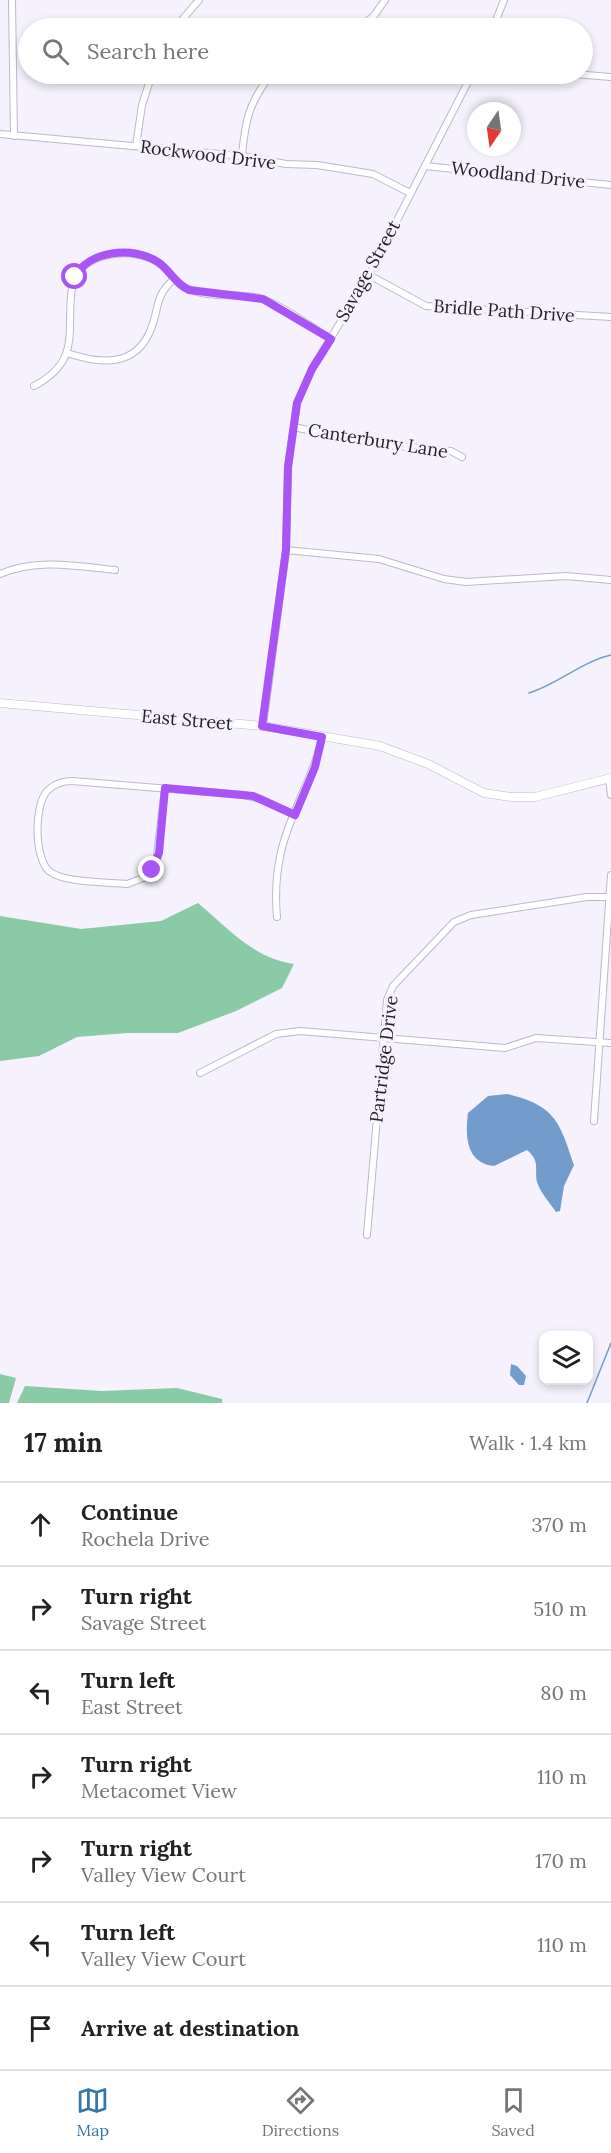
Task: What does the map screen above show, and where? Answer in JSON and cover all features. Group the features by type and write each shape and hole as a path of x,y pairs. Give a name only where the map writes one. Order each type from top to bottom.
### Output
{"street":[{"path":"12,0 14,135"},
{"path":"184,18 199,0"},
{"path":"372,18 385,0"},
{"path":"498,18 504,0"},
{"path":"593,76 611,77"},
{"path":"136,146 142,105 149,84"},
{"path":"242,156 245,118 263,84"},
{"name":"Savage Street","path":"262,726 286,550 288,467 297,403 312,369 369,275 467,84"},
{"name":"Rockwood Drive","path":"0,134 242,156 286,164 317,165 373,174 410,194"},
{"name":"Woodland Drive","path":"425,166 611,185"},
{"path":"34,386 54,375 67,353 72,286 80,268 89,260 106,254 150,258 159,263 181,286 196,292 263,299 331,339"},
{"name":"Bridle Path Drive","path":"369,275 426,306 611,317"},
{"path":"67,353 105,362 130,356 145,342 151,329 159,295 174,279"},
{"name":"Canterbury Lane","path":"294,427 367,443 452,451 462,457"},
{"path":"286,550 379,559 444,579 466,582 566,576 611,580"},
{"path":"0,574 19,566 44,564 115,570"},
{"name":"East Street","path":"0,703 262,726 380,746 428,764 484,793 511,797 535,797 610,779"},
{"path":"277,917 276,880 281,850 315,767 322,737"},
{"path":"610,779 611,795"},
{"path":"165,788 156,864 137,882 127,884 66,878 50,871 44,863 39,852 40,807 48,791 55,785 72,781 165,788 253,796 295,815"},
{"path":"594,1121 611,875"},
{"name":"Partridge Drive","path":"367,1235 387,1000 393,986 454,922 471,915 586,897 609,897"},
{"path":"200,1073 276,1034 300,1031 505,1048 536,1038 611,1043"}],"green space":[{"path":"198,903 254,949 266,956 294,964 282,988 236,1011 178,1033 127,1033 77,1037 39,1056 0,1061 0,916 81,929 161,921"},
{"path":"0,1374 16,1378 9,1403 0,1403"},
{"path":"25,1386 102,1391 177,1388 222,1399 222,1403 17,1403"}],"water":[{"path":"507,1094 523,1098 546,1110 564,1137 574,1165 564,1186 560,1211 556,1212 540,1190 537,1182 536,1162 527,1150 494,1166 478,1160 469,1147 468,1113 488,1096"},
{"path":"511,1364 517,1366 526,1376 524,1385 519,1385 510,1375"}],"waterway":[{"path":"529,693 600,658 611,655"},
{"path":"587,1403 611,1343"}],"route":[{"path":"75,277 80,268 98,256 120,254 150,258 159,263 181,286 189,290 263,299 331,339 312,369 297,403 288,467 286,550 262,726 322,737 315,767 295,815 253,796 165,788 159,853 152,870"}]}
